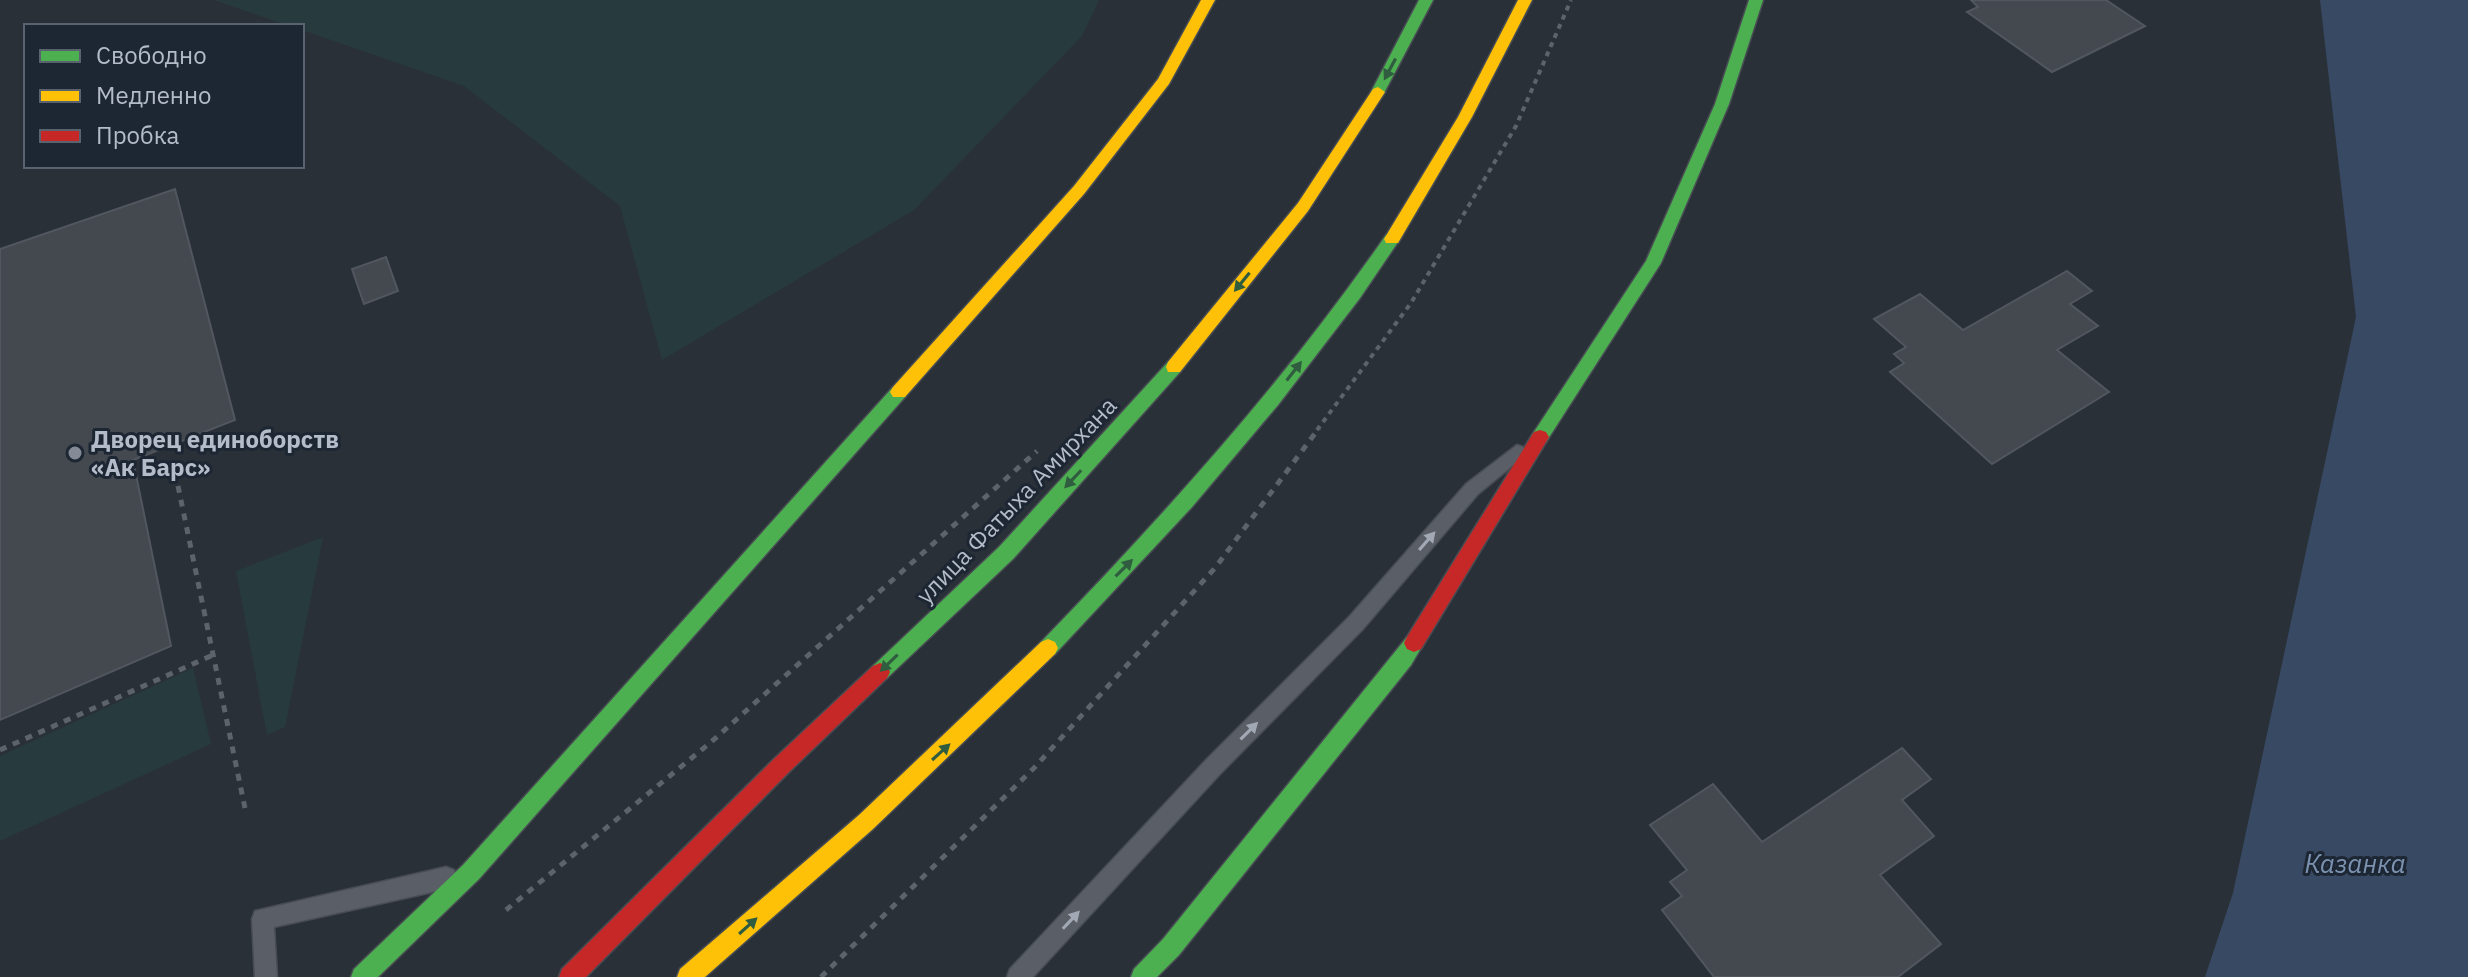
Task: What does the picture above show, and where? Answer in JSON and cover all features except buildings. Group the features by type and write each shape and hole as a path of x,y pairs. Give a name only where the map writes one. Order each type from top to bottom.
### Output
{"main road":[{"path":"362,977 471,872 1079,190 1164,81 1208,0"},
{"name":"улица Фатыха Амирхана","path":"570,977 782,765 1006,553 1158,387 1303,207 1376,96 1426,0"},
{"path":"688,977 957,738 1166,526 1364,280 1470,113 1525,0"},
{"path":"1142,977 1171,947 1404,659 1545,428 1653,263 1722,104 1756,0"}],"lane":[{"path":"1018,977 1213,767 1356,623 1472,489 1545,428"},
{"path":"266,977 263,919 471,872"}],"path":[{"path":"493,920 591,844 772,692 1044,444"},
{"path":"178,486 246,813"},
{"path":"0,750 213,655"}],"green space":[{"path":"214,0 1099,0 1082,36 914,210 662,360 620,206 464,86 304,31 304,24 283,24"},
{"path":"323,537 285,727 267,735 236,571"},
{"path":"193,668 211,744 0,841 0,756"}],"water":[{"name":"Казанка","path":"2320,0 2468,0 2468,977 2205,977 2233,893 2356,317"}],"traffic: fast":[{"path":"1378,92 1426,0"},
{"path":"1540,437 1653,263 1722,104 1756,0"},
{"path":"1048,648 1185,502 1272,400 1314,348 1392,239"},
{"path":"880,672 1006,553 1174,367"},
{"path":"362,977 471,872 899,392"},
{"path":"1142,977 1171,947 1414,643"}],"traffic: slow":[{"path":"899,392 1079,190 1164,81 1208,0"},
{"path":"1392,239 1465,117 1525,0"},
{"path":"1174,367 1303,207 1378,92"},
{"path":"688,977 866,822 1048,648"}],"traffic: jam":[{"path":"1414,643 1540,437"},
{"path":"570,977 782,765 880,672"}],"place":[{"name":"Дворец единоборств «Ак Барс»","path":"75,453"}]}
